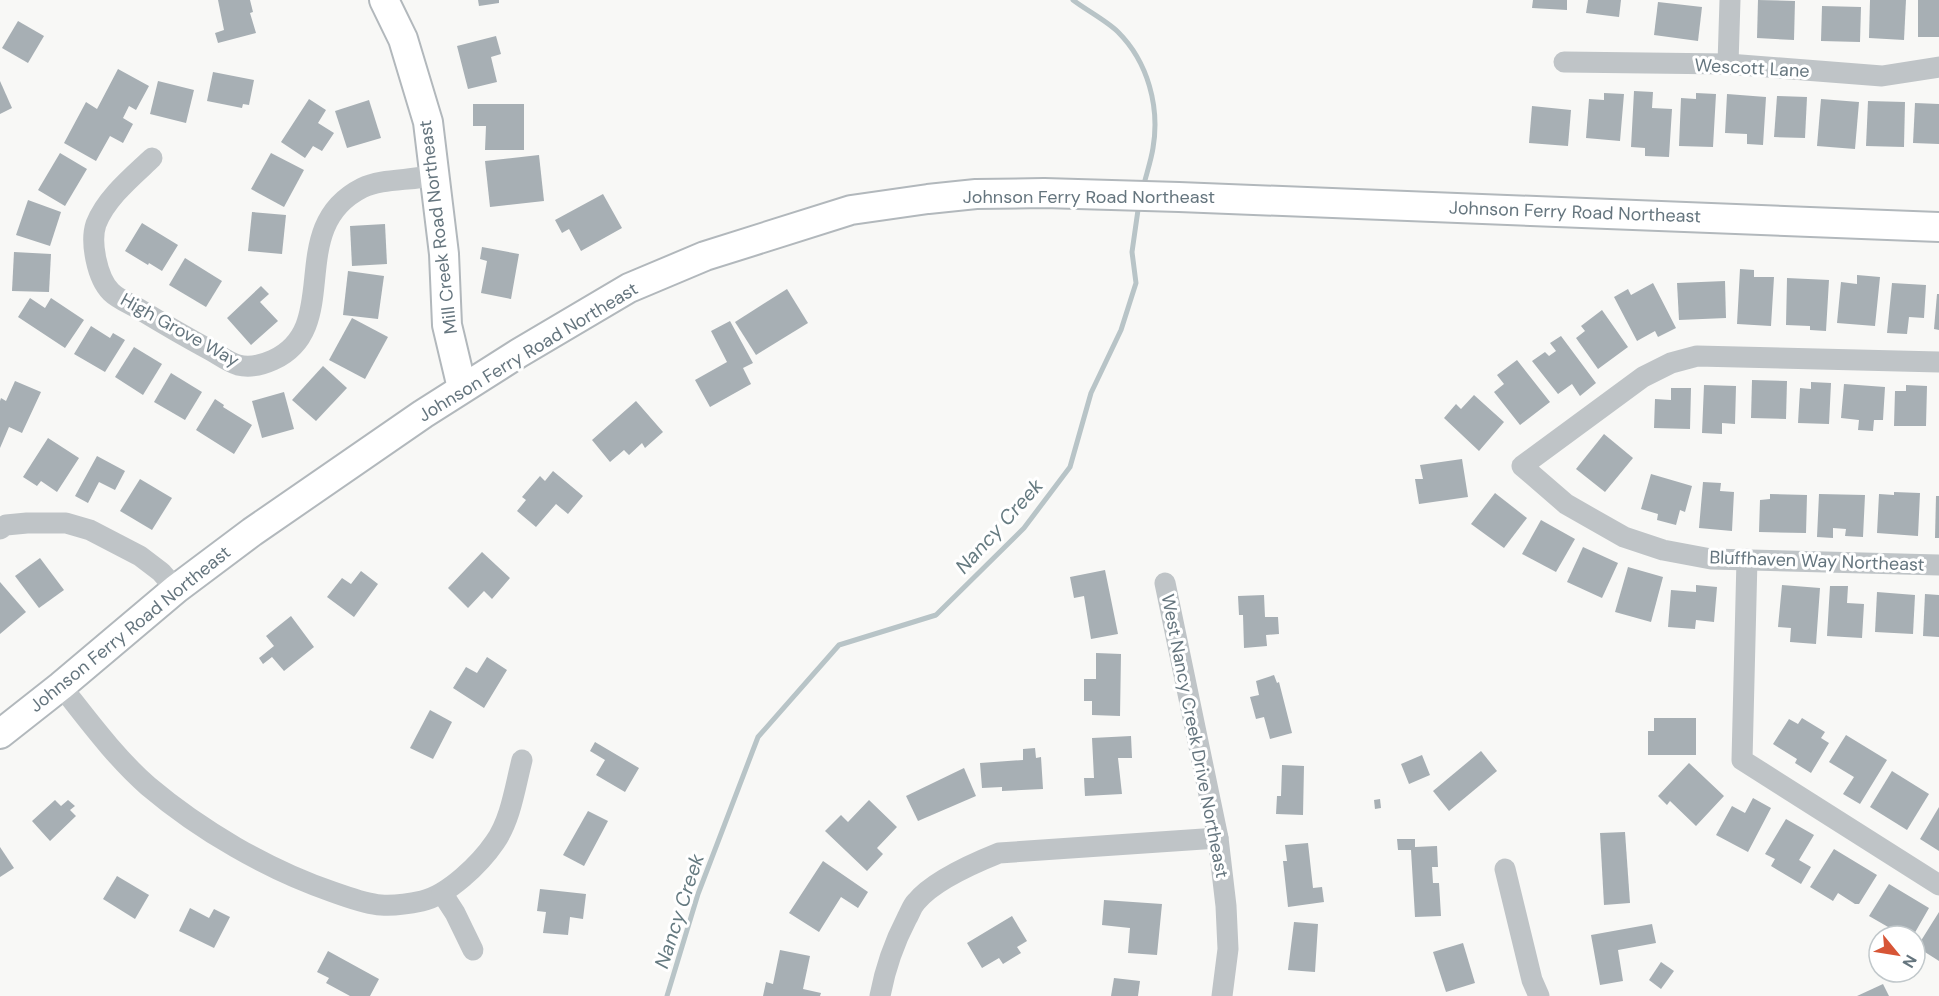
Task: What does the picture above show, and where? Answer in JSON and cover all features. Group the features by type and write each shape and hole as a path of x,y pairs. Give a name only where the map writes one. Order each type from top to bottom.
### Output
{"main road":[{"name":"Mill Creek Road Northeast","path":"384,0 403,39 428,122 444,254 447,325 462,388"},
{"name":"Johnson Ferry Road Northeast","path":"0,734 176,589 252,532 462,388 630,288 705,256 851,210 976,194 1179,196 1939,227"}],"street":[{"path":"1728,64 1730,0"},
{"name":"Wescott Lane","path":"1563,62 1728,64 1882,76 1939,67"},
{"name":"High Grove Way","path":"152,158 114,194 96,224 93,244 98,270 111,292 237,365 252,367 274,360 292,348 304,329 313,306 321,232 331,213 345,199 364,187 434,174"},
{"name":"Bluffhaven Way Northeast","path":"1939,362 1697,356 1671,363 1643,377 1522,466 1566,504 1624,537 1663,550 1711,559 1939,565"},
{"path":"0,529 6,525 47,523 66,524 90,530 140,556 161,572 176,589"},
{"path":"1747,559 1742,760 1939,885"},
{"name":"West Nancy Creek Drive Northeast","path":"1165,583 1218,838 1226,906 1228,949 1222,996"},
{"path":"61,686 112,748 147,785 207,830 272,867 316,886 379,905 416,902 442,893 478,863 495,842 506,822 522,760"},
{"path":"880,996 884,970 902,927 916,902 938,884 965,867 999,853 1218,838"},
{"path":"1505,869 1532,980 1539,996"},
{"path":"442,893 455,913 473,950"}],"building":[{"path":"218,0 250,0 253,12 250,13 256,33 218,43 215,33 224,30"},
{"path":"478,0 499,0 499,3 479,6"},
{"path":"1533,0 1567,0 1567,10 1532,8"},
{"path":"1588,0 1621,0 1619,17 1586,13"},
{"path":"1758,0 1795,1 1794,40 1757,38"},
{"path":"1870,0 1906,0 1904,40 1869,38"},
{"path":"1918,0 1939,0 1939,37 1918,37"},
{"path":"1658,2 1702,7 1698,41 1654,35"},
{"path":"1822,6 1861,7 1860,42 1821,41"},
{"path":"18,21 44,36 28,63 2,48"},
{"path":"496,36 501,54 491,57 497,82 468,89 457,46"},
{"path":"118,69 149,86 136,110 129,106 123,118 133,124 123,143 110,136 96,161 64,143 86,102 97,109"},
{"path":"213,72 254,80 249,105 243,104 242,108 207,101"},
{"path":"0,81 12,108 0,114"},
{"path":"158,81 194,90 186,123 150,114"},
{"path":"1634,91 1653,92 1652,108 1672,109 1669,157 1645,156 1645,148 1631,147"},
{"path":"1604,93 1624,94 1620,141 1586,138 1589,99 1604,100"},
{"path":"1696,93 1716,94 1713,147 1679,146 1681,98 1696,99"},
{"path":"1727,94 1766,97 1763,145 1747,144 1747,134 1725,133"},
{"path":"1777,96 1807,97 1805,138 1774,137"},
{"path":"309,99 326,110 318,123 334,133 322,151 313,146 305,158 281,142"},
{"path":"1821,99 1859,102 1855,149 1817,146"},
{"path":"369,100 381,138 347,148 335,111"},
{"path":"1868,101 1905,102 1904,147 1866,146"},
{"path":"1915,103 1939,104 1939,144 1913,143"},
{"path":"473,104 524,104 524,150 485,150 486,126 473,126"},
{"path":"1532,106 1571,110 1568,146 1529,143"},
{"path":"60,153 87,169 65,206 38,190"},
{"path":"271,153 304,170 284,207 251,189"},
{"path":"539,155 544,201 490,207 485,161"},
{"path":"603,194 622,228 581,251 569,229 562,233 555,220"},
{"path":"28,200 61,212 50,246 16,235"},
{"path":"252,212 286,215 282,254 248,251"},
{"path":"142,223 178,245 162,271 125,251"},
{"path":"385,224 387,264 352,266 350,226"},
{"path":"482,247 519,254 511,299 481,293 487,261 480,259"},
{"path":"14,252 51,254 49,292 12,291"},
{"path":"185,258 222,281 206,307 169,285"},
{"path":"1740,269 1754,270 1754,277 1774,277 1771,326 1737,324"},
{"path":"348,271 384,276 378,319 343,315"},
{"path":"1857,275 1880,277 1875,326 1837,323 1841,282 1857,284"},
{"path":"1787,278 1829,280 1826,331 1810,330 1810,326 1786,325"},
{"path":"1725,281 1726,318 1679,320 1677,283"},
{"path":"1653,283 1676,328 1658,337 1655,331 1637,341 1614,297 1628,289 1631,295"},
{"path":"1892,283 1926,285 1924,318 1909,317 1907,334 1887,333"},
{"path":"261,286 269,294 260,302 278,321 251,345 227,318"},
{"path":"787,289 808,323 756,355 735,322"},
{"path":"1937,294 1939,294 1939,330 1934,329"},
{"path":"30,298 45,308 51,298 84,320 65,348 18,317"},
{"path":"1602,310 1628,347 1598,369 1576,338 1585,331 1581,326"},
{"path":"352,318 388,337 365,379 329,360"},
{"path":"730,321 753,363 743,368 751,384 710,407 695,380 727,362 711,331"},
{"path":"91,326 110,338 113,333 125,340 105,372 74,354"},
{"path":"1561,336 1596,383 1580,396 1572,384 1558,394 1532,361 1545,352 1549,356 1556,351 1550,343"},
{"path":"134,347 162,364 143,395 115,377"},
{"path":"1517,360 1550,402 1520,425 1494,392 1504,384 1497,375"},
{"path":"323,366 347,388 316,421 292,400"},
{"path":"171,373 202,392 185,420 154,402"},
{"path":"1752,380 1787,381 1786,419 1751,418"},
{"path":"15,381 41,392 22,433 9,427 0,448 0,401 1,398 6,401"},
{"path":"1811,382 1831,383 1829,424 1798,423 1800,388 1811,389"},
{"path":"1844,384 1885,387 1883,420 1874,420 1873,431 1858,430 1859,420 1841,418"},
{"path":"1704,385 1736,386 1735,424 1722,423 1722,434 1702,433"},
{"path":"1906,385 1927,386 1926,426 1894,426 1895,391 1906,391"},
{"path":"1671,388 1691,388 1690,429 1654,428 1655,399 1671,400"},
{"path":"284,392 294,429 262,438 252,401"},
{"path":"1474,395 1504,422 1479,451 1444,418 1456,404 1461,409"},
{"path":"215,399 224,405 223,407 252,425 234,454 196,430"},
{"path":"636,401 663,432 645,448 642,443 629,455 624,450 610,462 592,440"},
{"path":"1604,434 1633,458 1605,492 1576,469"},
{"path":"48,438 79,458 57,492 41,481 37,486 23,477"},
{"path":"97,456 125,471 115,490 99,482 88,503 75,496"},
{"path":"1462,459 1468,497 1419,504 1415,479 1423,479 1420,465"},
{"path":"553,471 583,496 568,514 556,504 536,527 517,511 526,500 522,497 540,476 545,481"},
{"path":"1651,474 1692,486 1685,512 1680,510 1676,525 1657,520 1658,514 1641,509"},
{"path":"140,479 172,498 152,530 120,511"},
{"path":"1703,482 1721,483 1720,491 1734,492 1732,531 1699,528"},
{"path":"1894,492 1920,493 1918,536 1877,533 1879,494 1894,495"},
{"path":"1495,493 1527,518 1504,548 1471,524"},
{"path":"1770,494 1807,495 1806,533 1759,532 1760,500 1770,499"},
{"path":"1819,494 1865,495 1863,537 1845,536 1846,529 1833,528 1833,538 1817,537"},
{"path":"1936,496 1939,496 1939,538 1935,538"},
{"path":"1541,520 1575,539 1556,572 1522,554"},
{"path":"1583,547 1618,563 1602,598 1567,582"},
{"path":"482,552 510,578 492,599 484,591 468,608 448,588"},
{"path":"40,558 64,590 39,608 15,576"},
{"path":"1628,567 1663,577 1651,622 1615,612"},
{"path":"1105,570 1118,634 1091,639 1084,596 1074,598 1070,577"},
{"path":"361,571 378,584 354,617 327,597 342,578 351,584"},
{"path":"0,582 26,612 0,634"},
{"path":"1696,585 1717,587 1714,622 1696,620 1695,629 1668,627 1671,590 1696,592"},
{"path":"1782,585 1820,588 1816,644 1790,642 1791,628 1778,627"},
{"path":"1830,586 1848,586 1847,603 1864,604 1862,638 1827,636"},
{"path":"1877,592 1915,595 1913,634 1875,632"},
{"path":"1925,594 1939,595 1939,637 1923,636"},
{"path":"1264,595 1265,617 1278,617 1279,634 1266,635 1267,646 1244,648 1243,615 1239,615 1238,596"},
{"path":"291,616 314,647 284,671 272,657 263,664 259,658 274,646 266,636"},
{"path":"1096,653 1121,654 1120,716 1092,715 1092,701 1084,701 1084,679 1096,679"},
{"path":"487,657 507,670 484,708 453,688 466,667 477,673"},
{"path":"1274,675 1277,683 1279,682 1292,733 1270,739 1264,717 1256,719 1250,697 1259,695 1256,681"},
{"path":"430,710 452,722 433,759 410,748"},
{"path":"1654,718 1696,718 1696,755 1648,755 1648,731 1654,731"},
{"path":"1802,718 1825,732 1821,738 1829,743 1811,773 1795,763 1797,759 1773,744 1789,719 1798,724"},
{"path":"1846,735 1887,760 1860,804 1843,794 1854,777 1829,762"},
{"path":"1131,736 1132,758 1118,758 1122,794 1085,796 1084,778 1094,778 1092,738"},
{"path":"595,742 639,768 625,792 596,775 605,760 590,751"},
{"path":"1035,748 1036,758 1041,757 1043,789 1002,791 1002,787 982,788 980,763 1023,760 1023,749"},
{"path":"1481,751 1497,771 1449,811 1433,791"},
{"path":"1422,755 1430,775 1409,784 1401,764"},
{"path":"1689,763 1724,796 1696,826 1670,801 1667,805 1658,796"},
{"path":"1282,765 1304,766 1303,815 1276,814 1277,796 1281,796"},
{"path":"964,768 976,796 918,821 906,796"},
{"path":"1892,771 1929,794 1907,830 1870,807"},
{"path":"1753,798 1771,808 1748,852 1716,835 1732,806 1745,813"},
{"path":"1380,799 1381,808 1375,809 1374,800"},
{"path":"55,800 61,806 68,800 75,806 70,810 76,816 50,841 32,821"},
{"path":"869,800 897,827 877,848 883,854 867,871 825,831 841,815 848,822"},
{"path":"1939,807 1939,851 1920,839"},
{"path":"588,811 608,821 584,866 563,855"},
{"path":"1786,819 1814,835 1799,860 1811,867 1801,884 1771,866 1775,859 1765,854"},
{"path":"1625,832 1630,903 1604,905 1600,833"},
{"path":"1397,839 1415,839 1415,847 1437,846 1438,867 1432,867 1433,883 1439,883 1441,916 1415,917 1411,850 1398,850"},
{"path":"1308,843 1313,888 1322,887 1324,902 1288,907 1283,861 1287,861 1285,845"},
{"path":"0,847 14,868 0,877"},
{"path":"1834,849 1877,875 1859,904 1855,904 1838,893 1833,901 1810,887"},
{"path":"823,861 868,892 858,908 841,897 819,932 789,913"},
{"path":"117,876 149,895 135,919 103,899"},
{"path":"1889,884 1929,908 1920,924 1883,924 1869,916"},
{"path":"540,889 586,894 583,919 570,917 568,935 543,933 546,912 537,911"},
{"path":"1104,900 1162,904 1157,955 1128,953 1130,928 1102,925"},
{"path":"190,908 209,918 214,909 230,917 214,948 179,931"},
{"path":"1939,912 1939,961 1927,953 1927,931"},
{"path":"1012,916 1027,941 1017,947 1021,953 1003,964 999,958 982,968 967,943"},
{"path":"1294,922 1318,924 1315,972 1288,970"},
{"path":"1652,924 1656,943 1618,950 1623,981 1600,985 1591,935"},
{"path":"1463,943 1475,983 1446,992 1433,952"},
{"path":"780,950 810,956 803,989 821,993 820,996 763,996 766,982 773,984"},
{"path":"328,951 379,979 370,996 350,996 326,983 329,978 317,972"},
{"path":"1661,962 1674,971 1661,989 1649,980"},
{"path":"1114,978 1140,981 1138,996 1111,996"},
{"path":"1883,984 1889,996 1857,996"}],"waterway":[{"name":"Nancy Creek","path":"1073,0 1118,32 1137,57 1144,71 1153,101 1155,132 1143,188"},
{"name":"Nancy Creek","path":"667,996 698,894 758,737 839,645 936,615 1024,528 1070,467 1091,393 1121,330 1136,283 1132,252 1139,203"}]}
